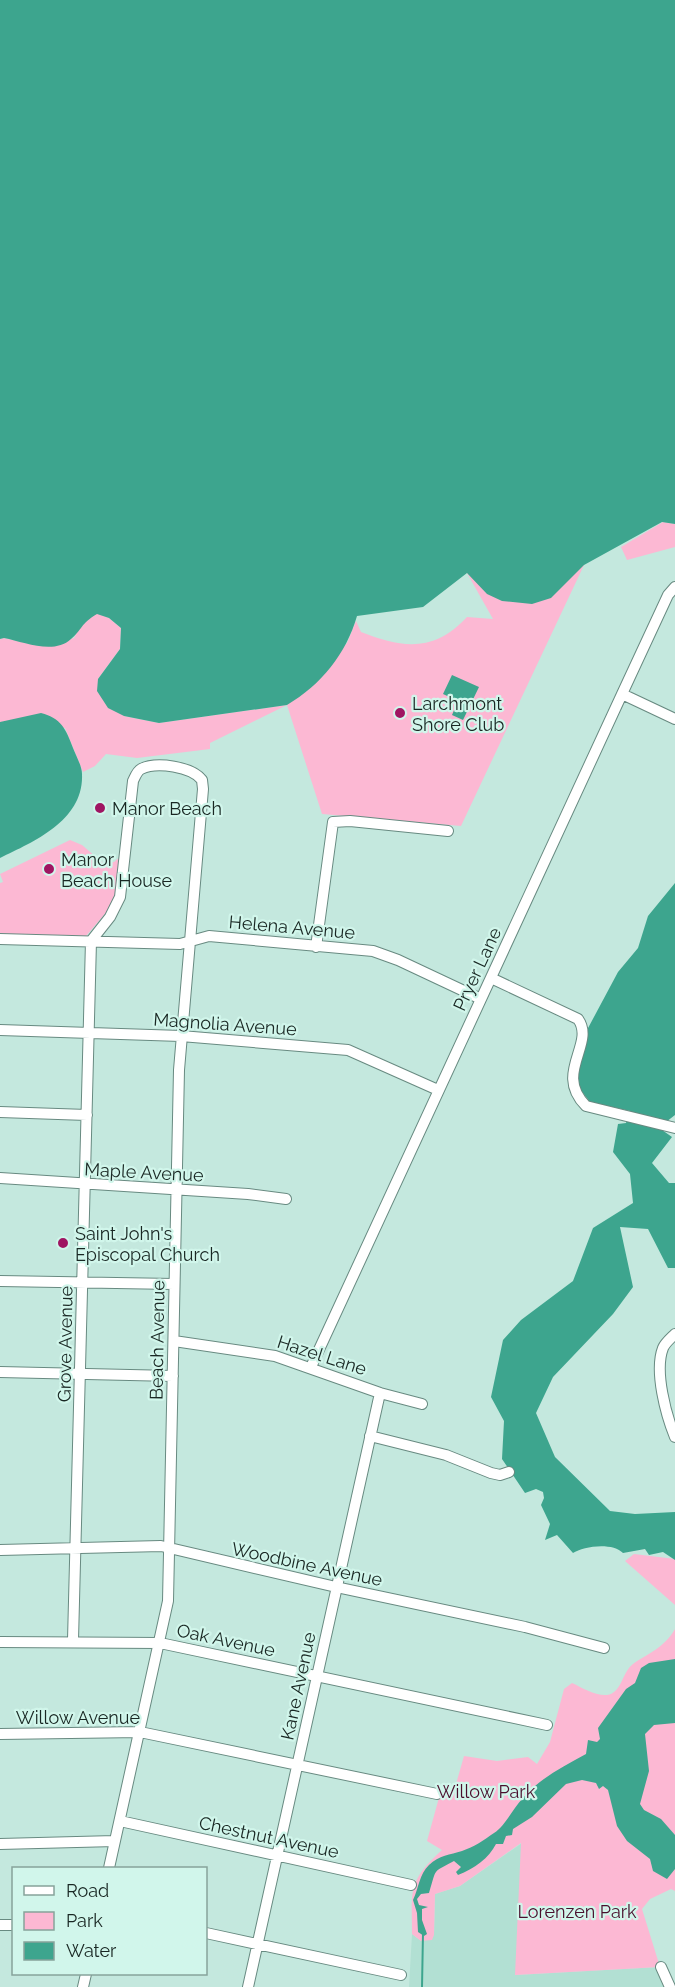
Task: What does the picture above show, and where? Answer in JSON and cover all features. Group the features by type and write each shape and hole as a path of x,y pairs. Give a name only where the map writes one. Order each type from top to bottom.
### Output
{"street":[{"name":"Pryer Lane","path":"310,1367 668,595 675,587"},
{"path":"622,694 675,719"},
{"name":"Beach Avenue","path":"91,941 110,917 120,897 133,781 137,773 141,769 150,767 177,767 198,774 204,789 181,1036 175,1190 168,1601 109,1867"},
{"path":"316,947 333,822 350,821 448,831"},
{"name":"Helena Avenue","path":"0,939 180,944 209,936 373,951 398,960 481,999"},
{"name":"Grove Avenue","path":"73,1640 91,941"},
{"path":"490,978 578,1019 583,1030 572,1086 577,1097 586,1106 597,1111 670,1127"},
{"name":"Magnolia Avenue","path":"0,1030 88,1031 181,1036 353,1051 438,1090"},
{"path":"0,1112 87,1115"},
{"name":"Maple Avenue","path":"0,1178 286,1199"},
{"path":"0,1281 174,1284"},
{"path":"675,1334 663,1347 661,1361 665,1405 675,1437"},
{"name":"Hazel Lane","path":"174,1341 275,1356 380,1393 422,1404"},
{"path":"0,1372 173,1376"},
{"name":"Kane Avenue","path":"248,1987 380,1393"},
{"path":"370,1436 446,1455 491,1473 500,1475 509,1472"},
{"name":"Woodbine Avenue","path":"0,1551 161,1546 336,1587 525,1627 604,1648"},
{"name":"Oak Avenue","path":"0,1642 73,1640 160,1643 547,1725"},
{"name":"Willow Avenue","path":"0,1734 140,1732 437,1794"},
{"name":"Chestnut Avenue","path":"120,1821 411,1885"},
{"path":"0,1844 115,1841"},
{"path":"207,1933 401,1975"},
{"path":"660,1967 670,1987"}],"shaded area":[{"path":"522,1843 516,1975 660,1967 669,1987 409,1987 412,1934 421,1941 434,1935 435,1894 460,1886"}],"green space":[{"path":"663,522 675,524 675,547 627,560 621,547"},
{"path":"584,565 461,826 322,814 287,705 347,643 356,621 361,632 390,641 404,644 430,642 455,629 467,617 493,619 467,573"},
{"path":"97,613 109,618 121,628 120,649 98,679 124,716 159,723 287,705 210,743 210,749 137,758 106,754 95,766 83,772 65,728 0,722 0,639 41,646 74,638 82,622"},
{"path":"70,840 82,845 103,863 114,862 121,856 115,902 86,936 0,935 0,883 3,882 0,874"},
{"path":"634,1554 675,1559 675,1605 625,1561"},
{"path":"675,1629 675,1891 671,1889 650,1899 642,1909 660,1967 515,1975 521,1843 460,1886 435,1894 432,1940 421,1941 412,1934 412,1897 417,1879 442,1850 427,1841 440,1794 454,1791 464,1756 497,1761 528,1757 537,1764 550,1742 564,1689 572,1683 598,1694 612,1693 619,1686 629,1668 661,1645"}],"water":[{"path":"0,0 675,0 675,524 662,522 584,565 551,598 532,604 502,601 487,594 467,573 423,607 357,616 346,643 331,667 311,688 287,705 159,723 124,716 108,708 97,691 98,679 120,649 121,628 109,618 97,614 87,621 71,639 56,646 39,646 0,639"},
{"path":"452,675 479,687 463,720 452,715 458,701 443,694"},
{"path":"41,713 58,721 68,735 81,768 80,790 75,804 55,827 0,858 0,722"},
{"path":"675,883 675,1115 666,1122 662,1130 672,1137 652,1163 669,1183 675,1183 675,1268 668,1268 648,1229 620,1227 633,1287 613,1314 553,1377 536,1413 555,1457 610,1511 635,1514 675,1512 675,1560 663,1552 649,1555 645,1549 623,1553 605,1546 584,1548 573,1553 557,1535 545,1540 550,1524 541,1505 544,1498 543,1492 536,1489 525,1493 502,1459 504,1421 491,1397 503,1340 521,1320 573,1281 593,1228 633,1203 630,1174 613,1152 618,1124 626,1123 630,1111 590,1102 575,1083 587,1030 618,972 638,948 648,916"},
{"path":"675,1659 675,1723 654,1725 645,1734 649,1771 640,1804 644,1810 661,1819 675,1835 675,1869 667,1879 653,1871 650,1859 627,1841 617,1826 608,1790 603,1786 599,1789 596,1783 582,1780 566,1784 532,1817 513,1829 512,1835 506,1836 503,1844 496,1844 485,1858 470,1870 458,1875 456,1872 461,1867 454,1861 436,1872 429,1893 421,1894 417,1899 419,1905 428,1907 422,1909 422,1920 427,1934 424,1936 418,1932 417,1913 413,1900 421,1877 429,1865 441,1857 475,1845 498,1830 519,1802 537,1784 586,1754 588,1740 597,1742 600,1739 598,1728 626,1689 635,1683 641,1668 649,1663"}],"waterway":[{"path":"422,1987 423,1933"}],"place":[{"name":"Larchmont Shore Club","path":"400,713"},
{"name":"Manor Beach","path":"100,808"},
{"name":"Manor Beach House","path":"49,869"},
{"name":"Saint John's Episcopal Church","path":"63,1243"}],"park label":[{"name":"Willow Park","path":"486,1791"},
{"name":"Lorenzen Park","path":"577,1911"}]}
